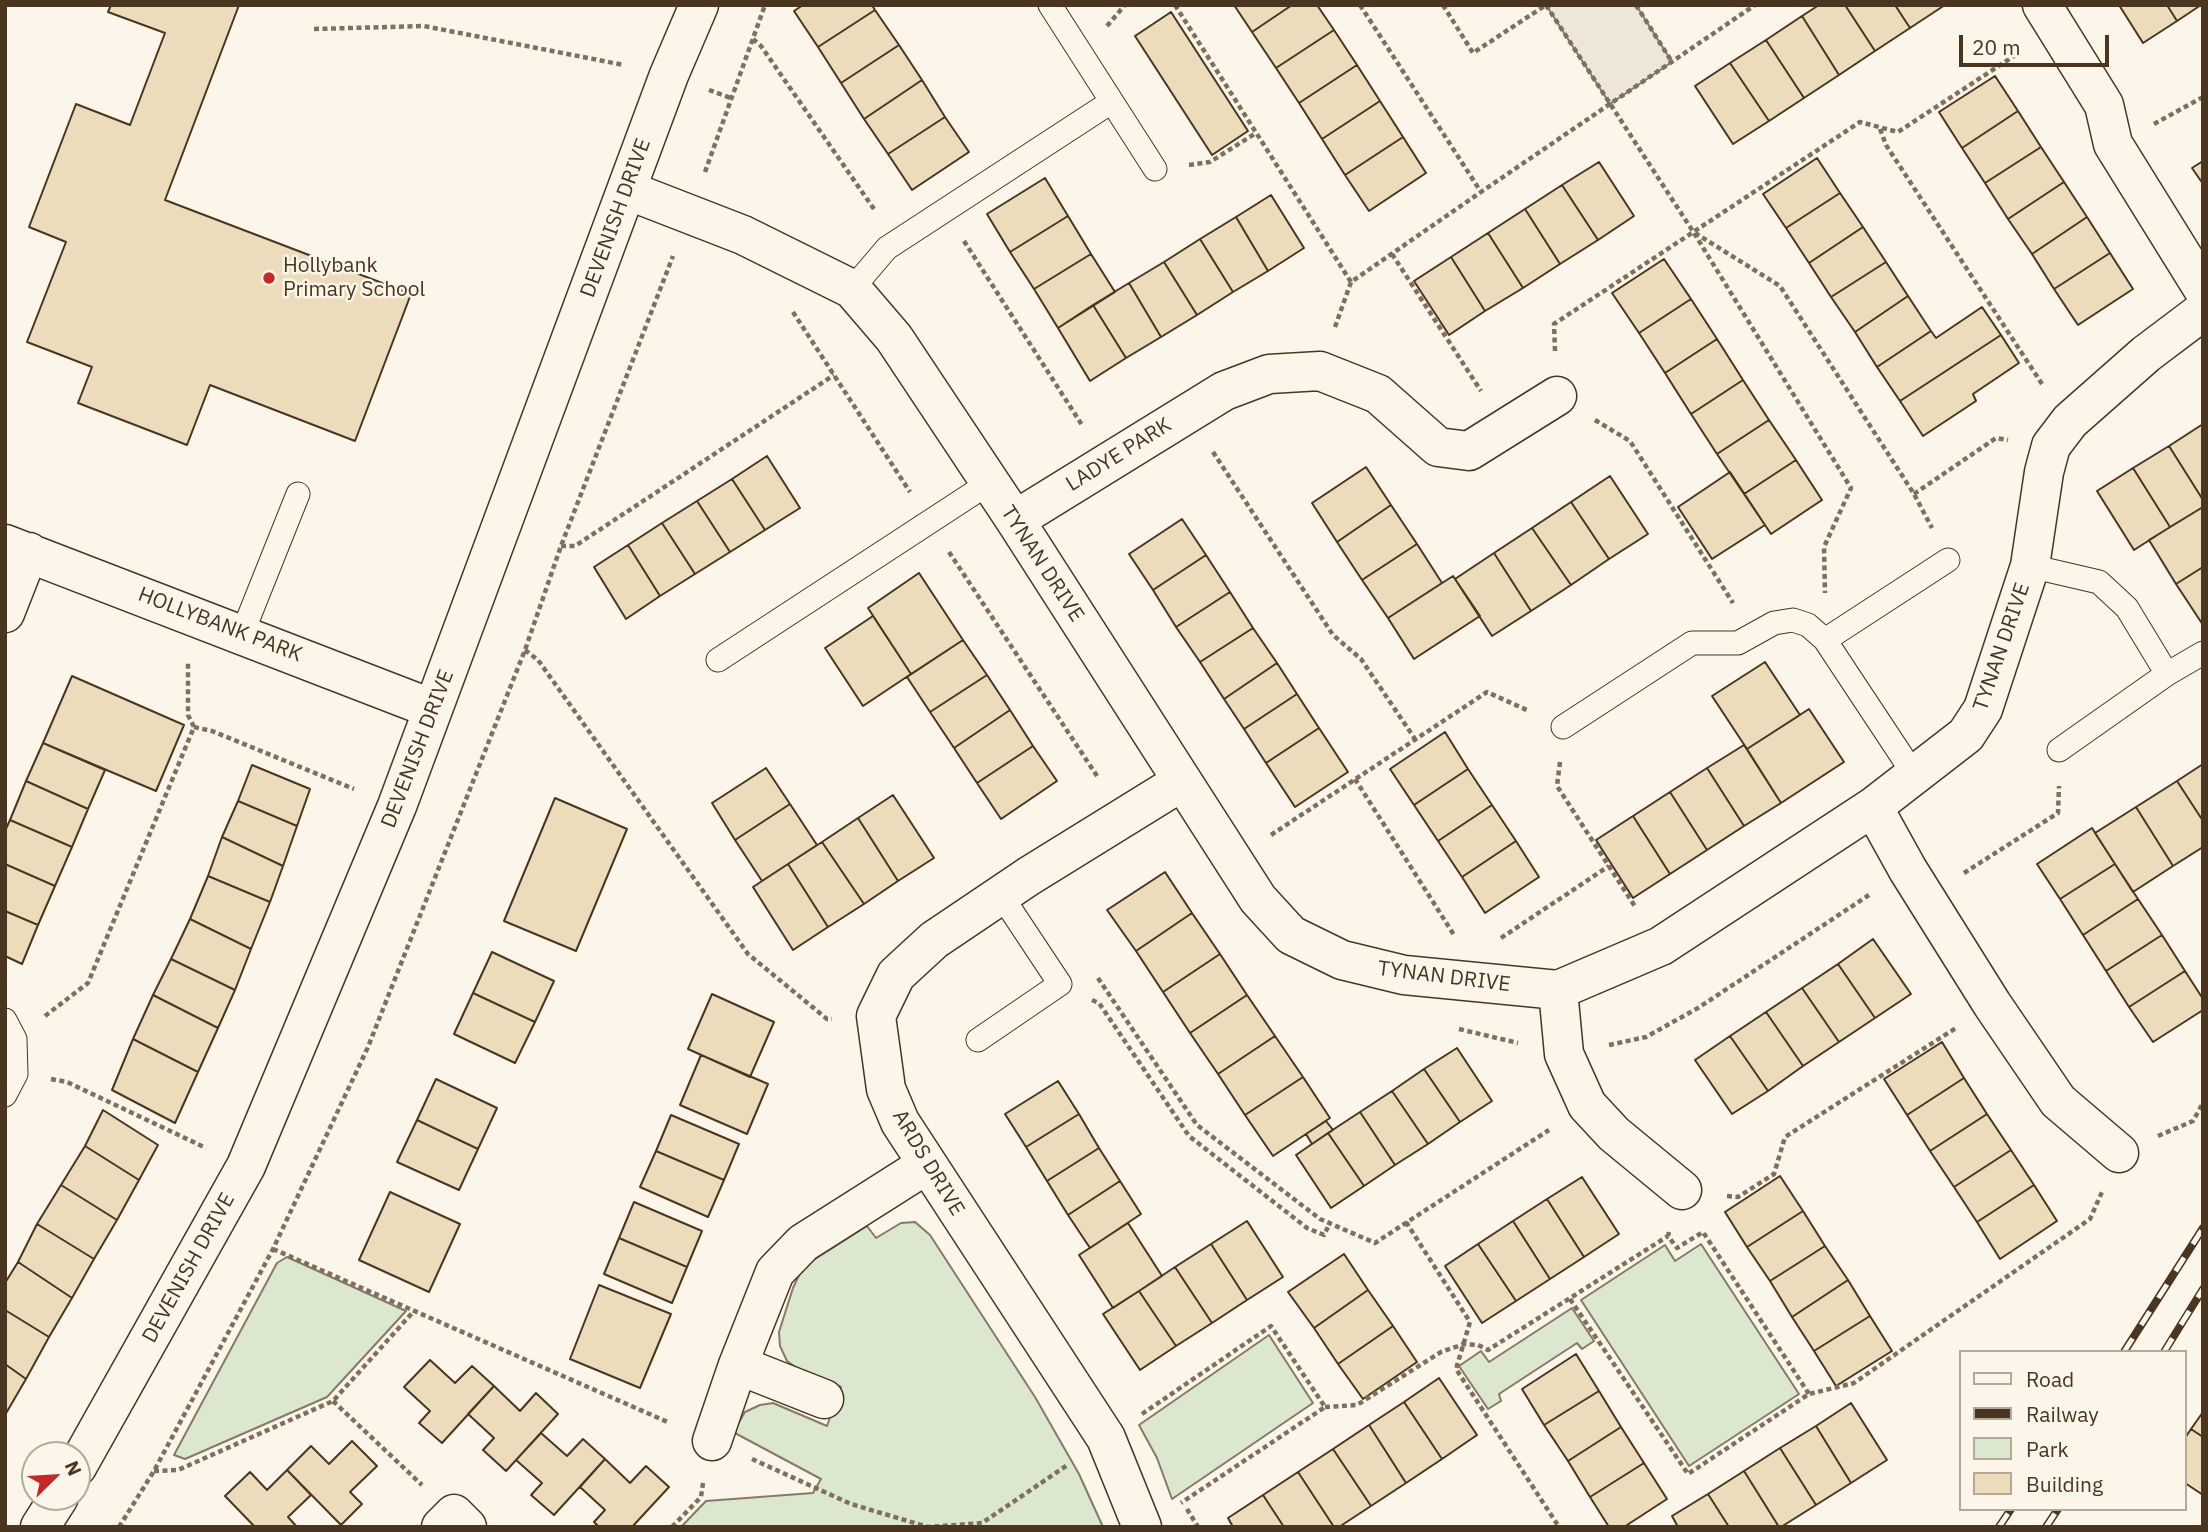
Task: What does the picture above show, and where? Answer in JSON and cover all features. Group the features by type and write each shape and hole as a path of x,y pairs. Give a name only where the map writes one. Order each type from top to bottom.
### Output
{"street":[{"name":"DEVENISH DRIVE","path":"91,1442 246,1166 397,806 669,75 699,5"},
{"path":"2049,17 2104,105 2113,144 2203,289"},
{"name":"TYNAN DRIVE","path":"627,190 768,246 852,289 894,338 1015,520 1258,899 1291,935 1342,960 1404,975 1558,990 1661,946 1873,807 1966,735 1983,709 2030,566 2044,472 2061,433"},
{"path":"2061,433 2146,354 2203,311"},
{"path":"1320,371 1378,394 1438,447 1469,451 1558,396"},
{"name":"LADYE PARK","path":"1015,520 1224,391 1269,374 1320,371"},
{"path":"5,613 17,548"},
{"name":"HOLLYBANK PARK","path":"17,548 433,709"},
{"path":"876,1016 896,975 934,940 1000,895 1181,782"},
{"path":"1873,807 1925,898 2058,1101 2119,1153"},
{"path":"1558,990 1564,1054 1587,1105 1614,1134 1682,1190"},
{"name":"ARDS DRIVE","path":"876,1016 886,1088 900,1122 1158,1518"},
{"path":"712,1441 738,1365 775,1272 803,1243 926,1165"},
{"path":"738,1365 824,1399"},
{"path":"40,1527 50,1511"}],"lane":[{"path":"1049,5 1155,169"},
{"path":"852,289 887,248 1111,102"},
{"path":"718,660 989,483"},
{"path":"242,634 298,494"},
{"path":"1825,640 1948,560"},
{"path":"2030,566 2099,582 2127,608 2166,674"},
{"path":"1563,726 1692,643 1738,643 1774,623 1793,620 1808,625 1825,640 1915,776"},
{"path":"2059,750 2166,674 2203,653"},
{"path":"978,1040 1060,984 1000,895"},
{"path":"5,1095 16,1074 10,1030"}],"path":[{"path":"119,1527 154,1471 274,1249 368,1047 525,650 561,546 690,213 765,5"},
{"path":"1175,5 1351,282"},
{"path":"1360,5 1480,192"},
{"path":"1443,5 1473,53 1546,5 1694,233 1851,488 1824,547 1825,640"},
{"path":"1636,5 1672,62"},
{"path":"1320,371 1351,282 1755,5"},
{"path":"1753,633 1630,442 1558,396 1554,324 1860,122 1898,132 2049,17"},
{"path":"314,29 424,26 669,75"},
{"path":"753,38 897,242"},
{"path":"2113,144 2203,97"},
{"path":"1880,128 1886,145 2031,370 2061,433 1996,439 1914,494"},
{"path":"1155,169 1210,162 1256,133"},
{"path":"944,211 1107,463"},
{"path":"1694,233 1780,286 1914,494 1948,560"},
{"path":"1392,254 1506,429"},
{"path":"561,546 575,546 834,375"},
{"path":"1187,413 1333,635 1361,659 1415,739"},
{"path":"10,1030 88,983 194,727 188,715 188,613"},
{"path":"525,650 538,660 748,954 827,1019 876,1016"},
{"path":"1232,861 1487,692 1563,726 1557,786 1661,946"},
{"path":"194,727 212,731 397,806"},
{"path":"1925,898 2058,813 2059,750"},
{"path":"1355,779 1454,934 1460,981"},
{"path":"1460,981 1493,943 1609,866"},
{"path":"1098,978 1197,1125 1320,1219 1375,1243 1587,1105"},
{"path":"1060,984 1099,1003 1189,1136 1307,1228 1324,1235 1330,1223"},
{"path":"1682,1190 1738,1197 1774,1174 1785,1137 1992,1004"},
{"path":"16,1074 67,1082 246,1166"},
{"path":"1570,1299 1688,1474 1809,1394 1854,1383 2090,1219 2119,1153 2193,1121 2203,1102"},
{"path":"1406,1222 1470,1322 1456,1369 1559,1527"},
{"path":"1677,1248 1703,1232 1809,1394"},
{"path":"1158,1518 1325,1408 1357,1405 1441,1352 1464,1344 1478,1345 1488,1350 1668,1236"},
{"path":"154,1471 178,1469 333,1401 414,1311"},
{"path":"1106,1438 1271,1326 1325,1408"},
{"path":"333,1401 454,1522"},
{"path":"672,1527 701,1497 712,1441"},
{"path":"1182,1502 1198,1527"}],"green space":[{"path":"915,1222 930,1235 1035,1397 1079,1474 1103,1527 681,1527 706,1501 813,1493 821,1479 733,1432 745,1412 773,1403 827,1426 841,1387 797,1368 787,1361 780,1346 779,1332 793,1288 801,1271 812,1261 867,1226 876,1238 901,1223"},
{"path":"1701,1244 1799,1394 1689,1466 1581,1300 1665,1245 1675,1261"},
{"path":"287,1257 406,1311 327,1397 185,1459 174,1455 277,1263"},
{"path":"1572,1308 1594,1341 1582,1349 1577,1343 1499,1394 1501,1401 1488,1409 1459,1366 1481,1351 1489,1362"},
{"path":"1269,1335 1313,1403 1172,1499 1157,1458 1139,1425"}],"shaded area":[{"path":"1546,5 1636,5 1672,62 1610,104"}],"building":[{"path":"111,5 239,5 165,200 411,294 355,441 210,385 187,445 78,403 92,367 27,342 66,242 29,227 76,104 130,125 165,33 108,12"},
{"path":"803,5 872,5 875,10 818,47 794,11"},
{"path":"1234,5 1292,5 1252,32"},
{"path":"1292,5 1317,5 1334,30 1276,68 1252,32"},
{"path":"1819,5 1845,5 1875,51 1839,75 1802,16"},
{"path":"1845,5 1895,5 1910,28 1875,51"},
{"path":"1895,5 1945,5 1910,28"},
{"path":"2119,5 2167,5 2177,21 2143,43"},
{"path":"2167,5 2201,5 2177,21"},
{"path":"875,10 899,45 841,83 818,47"},
{"path":"1171,12 1248,131 1212,155 1135,36"},
{"path":"1802,16 1839,75 1804,98 1766,40"},
{"path":"1334,30 1357,65 1299,103 1276,68"},
{"path":"1766,40 1804,98 1769,121 1730,63"},
{"path":"899,45 922,80 864,119 841,83"},
{"path":"1730,63 1769,121 1733,144 1695,86"},
{"path":"1357,65 1380,101 1322,139 1299,103"},
{"path":"1995,76 2018,111 1962,148 1939,112"},
{"path":"922,80 945,117 888,154 864,119"},
{"path":"1380,101 1403,137 1345,175 1322,139"},
{"path":"2018,111 2041,147 1985,183 1962,148"},
{"path":"945,117 969,152 912,190 888,154"},
{"path":"1403,137 1426,173 1369,211 1345,175"},
{"path":"2041,147 2064,182 2008,219 1985,183"},
{"path":"1817,158 1840,193 1786,228 1763,194"},
{"path":"2203,161 2203,184 2192,168"},
{"path":"1599,162 1634,216 1598,240 1562,185"},
{"path":"1045,178 1068,216 1010,252 987,214"},
{"path":"2064,182 2087,217 2032,254 2008,219"},
{"path":"1562,185 1598,240 1560,264 1525,209"},
{"path":"1840,193 1863,227 1809,263 1786,228"},
{"path":"1271,195 1304,248 1268,271 1236,217"},
{"path":"1525,209 1560,264 1523,288 1488,233"},
{"path":"1068,216 1091,254 1034,289 1010,252"},
{"path":"1236,217 1268,271 1233,292 1200,239"},
{"path":"2087,217 2110,253 2054,289 2032,254"},
{"path":"1863,227 1886,262 1831,297 1809,263"},
{"path":"1488,233 1523,288 1485,311 1451,257"},
{"path":"1200,239 1233,292 1197,315 1164,262"},
{"path":"2110,253 2133,289 2078,325 2054,289"},
{"path":"1091,254 1115,292 1058,328 1034,289"},
{"path":"1451,257 1485,311 1449,335 1414,281"},
{"path":"1664,259 1691,299 1639,333 1612,293"},
{"path":"1164,262 1197,315 1161,337 1129,283"},
{"path":"1886,262 1908,296 1855,332 1831,297"},
{"path":"1129,283 1161,337 1126,358 1093,305"},
{"path":"1908,296 1931,331 1877,367 1855,332"},
{"path":"1691,299 1717,339 1665,373 1639,333"},
{"path":"1093,305 1126,358 1090,381 1058,328"},
{"path":"1982,307 2001,335 1900,401 1877,367 1931,331 1936,338"},
{"path":"2001,335 2019,363 1973,394 1976,401 1923,436 1900,401"},
{"path":"1717,339 1743,380 1691,414 1665,373"},
{"path":"1743,380 1769,420 1717,454 1691,414"},
{"path":"1769,420 1796,460 1744,494 1717,454"},
{"path":"2203,424 2203,500 2169,446"},
{"path":"2169,446 2203,500 2203,507 2170,527 2133,468"},
{"path":"767,456 800,508 765,530 732,479"},
{"path":"1796,460 1822,500 1771,534 1744,494"},
{"path":"1366,467 1391,505 1337,542 1312,503"},
{"path":"2133,468 2170,527 2134,550 2097,491"},
{"path":"1730,472 1765,525 1712,559 1678,507"},
{"path":"1610,476 1648,534 1609,559 1571,502"},
{"path":"732,479 765,530 730,552 697,501"},
{"path":"697,501 730,552 695,574 662,523"},
{"path":"1571,502 1609,559 1571,585 1532,528"},
{"path":"1391,505 1417,544 1362,580 1337,542"},
{"path":"2203,507 2203,567 2176,584 2149,540"},
{"path":"1182,519 1206,555 1153,590 1129,554"},
{"path":"662,523 695,574 660,596 628,545"},
{"path":"1532,528 1571,585 1531,611 1494,553"},
{"path":"1417,544 1442,583 1388,618 1362,580"},
{"path":"628,545 660,596 626,619 594,567"},
{"path":"1494,553 1531,611 1492,636 1455,579"},
{"path":"1206,555 1230,592 1176,627 1153,590"},
{"path":"2203,567 2203,625 2176,584"},
{"path":"919,573 963,640 911,674 868,608"},
{"path":"1453,576 1480,616 1414,659 1388,618"},
{"path":"1230,592 1253,628 1200,662 1176,627"},
{"path":"873,616 911,674 863,706 825,648"},
{"path":"1253,628 1277,663 1224,699 1200,662"},
{"path":"963,640 987,675 930,712 907,677"},
{"path":"1765,662 1800,715 1747,749 1712,696"},
{"path":"1277,663 1297,694 1244,729 1224,699"},
{"path":"987,675 1010,710 954,748 930,712"},
{"path":"72,676 184,725 156,791 43,743"},
{"path":"1297,694 1319,728 1266,763 1244,729"},
{"path":"1809,709 1844,762 1781,803 1747,749"},
{"path":"1010,710 1033,746 977,783 954,748"},
{"path":"1319,728 1348,772 1295,807 1266,763"},
{"path":"1445,732 1468,769 1414,805 1390,769"},
{"path":"43,743 105,770 88,809 26,781"},
{"path":"1744,745 1781,803 1744,826 1707,768"},
{"path":"1033,746 1057,781 1001,819 977,783"},
{"path":"2203,764 2203,821 2177,781"},
{"path":"252,765 310,789 297,826 238,801"},
{"path":"766,768 790,804 735,840 712,803"},
{"path":"1707,768 1744,826 1707,850 1670,792"},
{"path":"1468,769 1492,805 1438,841 1414,805"},
{"path":"26,781 88,809 72,847 10,820"},
{"path":"2177,781 2203,821 2203,847 2173,866 2136,807"},
{"path":"1670,792 1707,850 1670,874 1633,816"},
{"path":"893,795 934,858 898,881 858,818"},
{"path":"555,798 627,829 576,951 504,921"},
{"path":"238,801 297,826 283,866 222,837"},
{"path":"790,804 817,845 762,881 735,840"},
{"path":"1492,805 1516,841 1462,877 1438,841"},
{"path":"2136,807 2173,866 2133,892 2095,833"},
{"path":"1633,816 1670,874 1633,898 1596,840"},
{"path":"858,818 898,881 864,904 822,842"},
{"path":"10,820 72,847 55,886 5,864 5,831"},
{"path":"2092,828 2115,864 2060,899 2037,864"},
{"path":"222,837 283,866 270,902 208,876"},
{"path":"1516,841 1539,877 1485,913 1462,877"},
{"path":"822,842 864,904 828,927 788,864"},
{"path":"5,864 55,886 38,925 5,911"},
{"path":"788,864 828,927 793,950 753,887"},
{"path":"2115,864 2138,899 2083,935 2060,899"},
{"path":"1165,872 1192,913 1136,951 1107,910"},
{"path":"208,876 270,902 251,949 190,919"},
{"path":"2138,899 2162,935 2106,971 2083,935"},
{"path":"5,911 38,925 22,964 5,956"},
{"path":"1192,913 1220,954 1163,992 1136,951"},
{"path":"190,919 251,949 235,990 171,959"},
{"path":"2162,935 2185,971 2129,1007 2106,971"},
{"path":"1873,939 1911,994 1875,1018 1838,964"},
{"path":"492,952 554,981 535,1022 473,993"},
{"path":"1220,954 1247,995 1190,1033 1163,992"},
{"path":"171,959 235,990 218,1028 153,995"},
{"path":"1838,964 1875,1018 1839,1042 1802,988"},
{"path":"2185,971 2203,999 2203,1010 2153,1042 2129,1007"},
{"path":"1802,988 1839,1042 1803,1066 1766,1012"},
{"path":"473,993 535,1022 515,1063 454,1034"},
{"path":"712,994 774,1022 750,1077 688,1049"},
{"path":"153,995 218,1028 198,1072 133,1039"},
{"path":"1247,995 1275,1036 1218,1074 1190,1033"},
{"path":"1766,1012 1803,1066 1768,1091 1730,1036"},
{"path":"1275,1036 1303,1077 1245,1115 1218,1074"},
{"path":"1730,1036 1768,1091 1732,1114 1695,1060"},
{"path":"133,1039 198,1072 175,1123 112,1090"},
{"path":"1942,1042 1964,1078 1907,1115 1884,1079"},
{"path":"1457,1048 1492,1101 1460,1122 1424,1069"},
{"path":"701,1055 768,1084 747,1134 680,1105"},
{"path":"1424,1069 1460,1122 1428,1144 1392,1091"},
{"path":"1303,1077 1330,1118 1273,1156 1245,1115"},
{"path":"1964,1078 1987,1114 1930,1151 1907,1115"},
{"path":"436,1079 497,1108 478,1149 417,1120"},
{"path":"1058,1081 1079,1114 1026,1147 1005,1114"},
{"path":"1392,1091 1428,1144 1395,1165 1360,1112"},
{"path":"103,1110 158,1145 139,1180 85,1146"},
{"path":"1360,1112 1395,1165 1364,1186 1328,1133"},
{"path":"1079,1114 1099,1148 1047,1181 1026,1147"},
{"path":"1987,1114 2011,1150 1954,1187 1930,1151"},
{"path":"671,1115 739,1144 724,1180 656,1151"},
{"path":"417,1120 478,1149 459,1190 397,1162"},
{"path":"1326,1121 1333,1130 1312,1144 1306,1134"},
{"path":"1328,1133 1364,1186 1331,1208 1296,1155"},
{"path":"85,1146 139,1180 117,1220 61,1185"},
{"path":"1099,1148 1120,1181 1068,1215 1047,1181"},
{"path":"2011,1150 2034,1185 1977,1222 1954,1187"},
{"path":"656,1151 724,1180 708,1217 640,1187"},
{"path":"1780,1176 1803,1211 1747,1247 1725,1212"},
{"path":"1582,1177 1619,1234 1584,1257 1547,1199"},
{"path":"1120,1181 1141,1214 1090,1248 1068,1215"},
{"path":"61,1185 117,1220 94,1259 37,1224"},
{"path":"2034,1185 2057,1221 2000,1259 1977,1222"},
{"path":"390,1192 460,1224 429,1292 359,1260"},
{"path":"1547,1199 1584,1257 1550,1279 1513,1221"},
{"path":"634,1202 702,1231 687,1267 619,1238"},
{"path":"1803,1211 1825,1246 1770,1281 1747,1247"},
{"path":"1247,1221 1283,1277 1247,1300 1211,1244"},
{"path":"1513,1221 1550,1279 1516,1301 1478,1244"},
{"path":"1128,1223 1162,1276 1113,1308 1079,1255"},
{"path":"37,1224 94,1259 72,1298 18,1262"},
{"path":"619,1238 687,1267 672,1303 604,1274"},
{"path":"1211,1244 1247,1300 1212,1323 1175,1267"},
{"path":"1478,1244 1516,1301 1482,1323 1445,1266"},
{"path":"1825,1246 1848,1280 1792,1317 1770,1281"},
{"path":"1344,1254 1368,1290 1314,1328 1288,1292"},
{"path":"18,1262 72,1298 49,1337 5,1310 5,1283"},
{"path":"1175,1267 1212,1323 1176,1346 1139,1291"},
{"path":"1848,1280 1870,1316 1814,1351 1792,1317"},
{"path":"599,1285 671,1314 640,1388 570,1359"},
{"path":"1368,1290 1393,1326 1338,1364 1314,1328"},
{"path":"1139,1291 1176,1346 1140,1370 1103,1314"},
{"path":"5,1310 49,1337 26,1379 5,1364"},
{"path":"1870,1316 1892,1351 1836,1386 1814,1351"},
{"path":"1393,1326 1417,1362 1363,1399 1338,1364"},
{"path":"1576,1354 1599,1391 1544,1425 1522,1389"},
{"path":"430,1360 455,1383 472,1366 494,1386 442,1443 419,1423 430,1411 404,1387"},
{"path":"5,1364 26,1379 5,1415"},
{"path":"1439,1378 1477,1435 1442,1459 1404,1402"},
{"path":"494,1386 520,1411 536,1393 558,1414 506,1471 483,1450 494,1438 468,1414"},
{"path":"1599,1391 1621,1427 1568,1461 1544,1425"},
{"path":"1404,1402 1442,1459 1406,1483 1369,1425"},
{"path":"1851,1403 1887,1460 1851,1483 1816,1426"},
{"path":"2203,1412 2203,1437 2191,1429"},
{"path":"1369,1425 1406,1483 1371,1506 1333,1449"},
{"path":"1816,1426 1851,1483 1816,1505 1780,1448"},
{"path":"1621,1427 1644,1463 1590,1497 1568,1461"},
{"path":"2191,1429 2203,1437 2203,1495 2187,1484 2187,1435"},
{"path":"541,1433 567,1456 583,1439 605,1459 554,1515 531,1495 542,1483 516,1460"},
{"path":"352,1441 377,1466 350,1492 362,1504 341,1525 287,1470 311,1446 329,1464"},
{"path":"1780,1448 1816,1505 1779,1527 1744,1471"},
{"path":"1333,1449 1371,1506 1339,1527 1334,1527 1298,1472"},
{"path":"605,1459 630,1483 646,1466 669,1487 632,1527 599,1527 594,1522 605,1510 580,1487"},
{"path":"1644,1463 1667,1499 1624,1527 1609,1527 1590,1497"},
{"path":"287,1470 311,1495 288,1517 297,1527 255,1527 225,1496 250,1472 267,1490"},
{"path":"1744,1471 1779,1527 1729,1527 1708,1494"},
{"path":"1298,1472 1334,1527 1284,1527 1263,1495"},
{"path":"1708,1494 1729,1527 1678,1527 1672,1516"},
{"path":"1263,1495 1284,1527 1233,1527 1228,1518"}],"railway":[{"path":"2125,1350 2203,1228"},
{"path":"2165,1350 2203,1289"},
{"path":"1999,1527 2010,1511"},
{"path":"2046,1527 2057,1511"}],"place":[{"name":"Hollybank Primary School","path":"269,278"}]}
